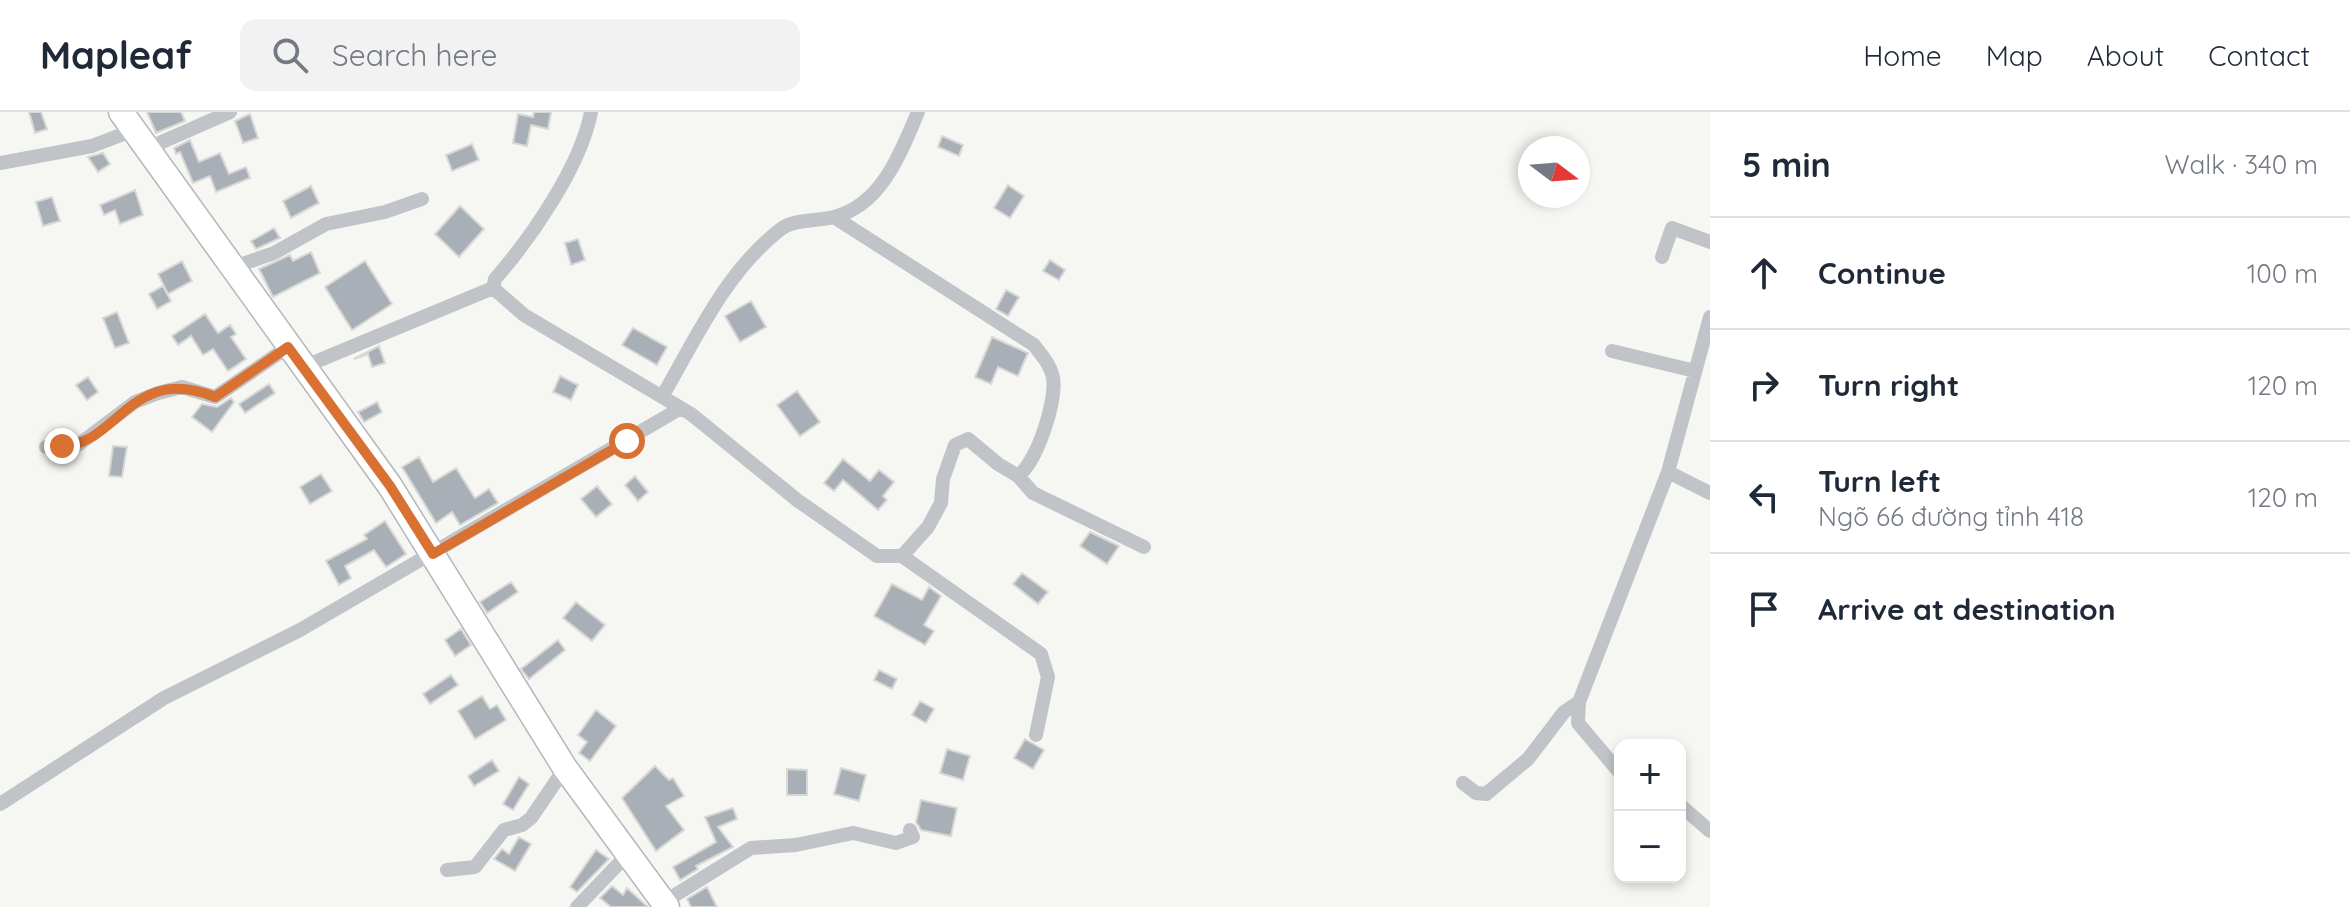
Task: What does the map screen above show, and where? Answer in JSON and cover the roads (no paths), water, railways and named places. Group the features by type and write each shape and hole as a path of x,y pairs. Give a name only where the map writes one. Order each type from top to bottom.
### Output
{"main road":[{"path":"134,130 390,486 565,768 666,905"}],"street":[{"path":"0,163 92,146 134,130 230,112"},
{"path":"493,288 495,279 547,207 571,162 591,112"},
{"path":"662,397 717,300 753,254 784,226 834,217 852,211 867,199 895,166 918,112"},
{"path":"234,267 274,253 326,224 385,212 422,199"},
{"path":"834,217 1034,345 1049,365 1054,381 1052,402 1033,460 1018,476"},
{"path":"1662,257 1672,228 1710,242"},
{"path":"303,367 493,288"},
{"path":"493,288 524,315 681,408 797,500 877,556 902,556 1041,654 1048,677 1036,735"},
{"path":"1614,766 1578,723 1579,702 1668,472 1701,366 1710,317"},
{"path":"46,447 78,445 135,402 158,393 182,387 215,397 288,347"},
{"path":"1612,351 1701,366"},
{"path":"0,804 164,698 300,630 681,408"},
{"path":"902,556 928,527 941,503 943,479 955,445 968,439 1018,476 1033,493 1144,547"},
{"path":"1668,472 1710,493"},
{"path":"1463,783 1476,793 1486,794 1528,759 1564,712 1579,702"},
{"path":"447,870 475,867 504,830 522,825 531,818 565,768"},
{"path":"1686,810 1710,831"},
{"path":"666,905 751,848 796,845 853,833 896,843 913,837 910,830"},
{"path":"577,907 627,855"}]}
